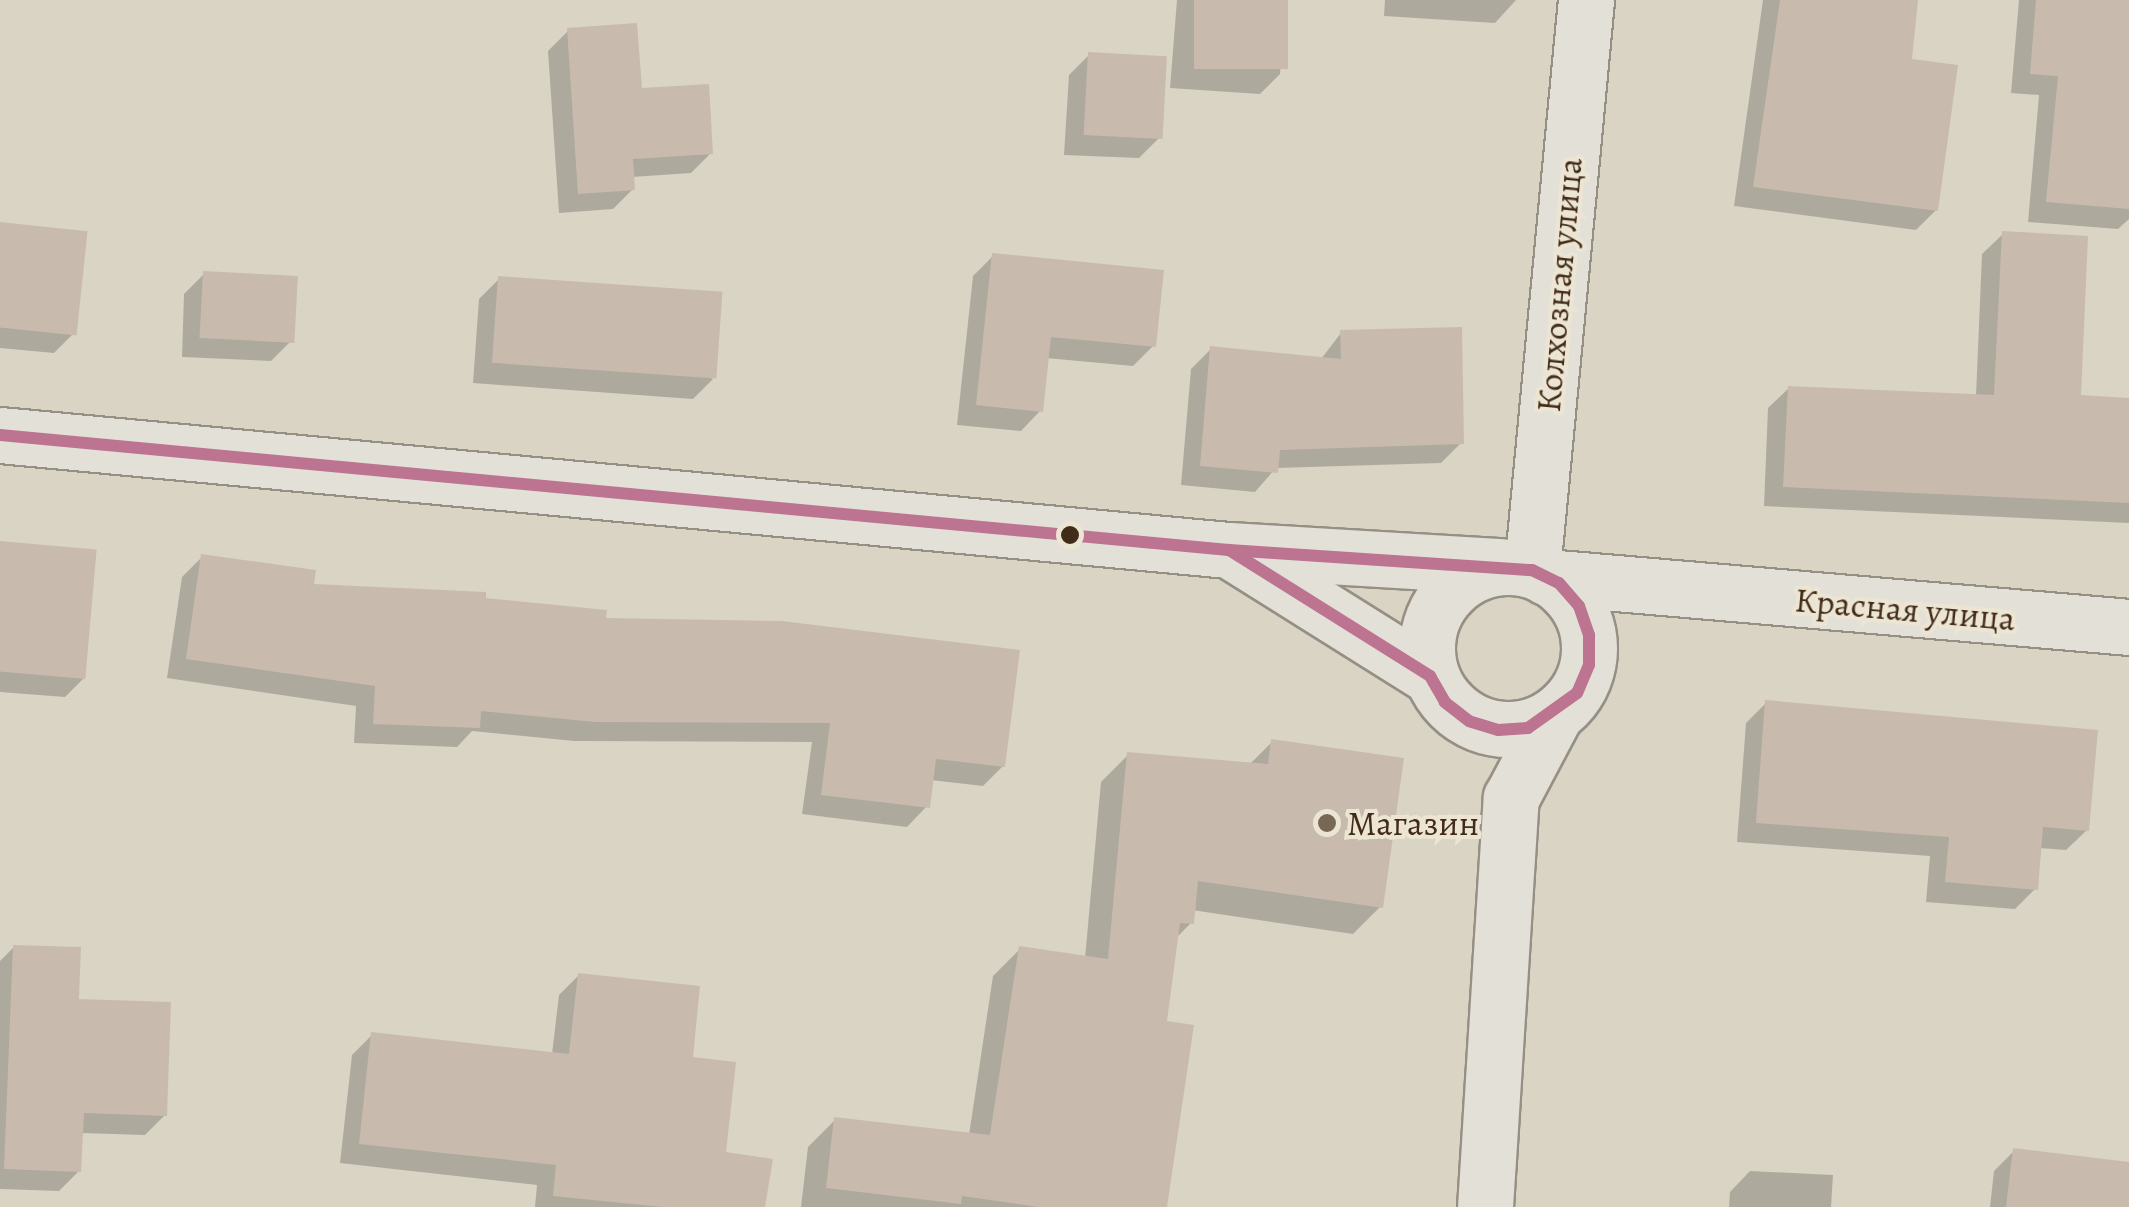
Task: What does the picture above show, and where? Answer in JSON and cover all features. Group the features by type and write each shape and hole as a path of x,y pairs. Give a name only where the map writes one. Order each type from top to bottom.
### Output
{"street":[{"name":"Колхозная улица","path":"1527,571 1586,0"},
{"name":"Красная улица","path":"0,436 1229,550 1527,571 1682,590 2129,627"},
{"name":"Красная улица","path":"1229,550 1430,676"},
{"path":"1485,1207 1511,798 1555,714 1576,693 1588,665 1589,635 1578,606 1527,571 1473,573 1449,591 1432,617 1426,646 1430,676 1446,702 1469,721 1511,798"},
{"name":"Красная улица","path":"1589,635 1627,608 1682,590"},
{"path":"1469,721 1498,730 1528,728 1555,714"}],"building":[{"path":"1194,0 1288,0 1288,69 1194,69"},
{"path":"1780,0 1918,0 1912,59 1958,65 1938,211 1753,187"},
{"path":"2036,0 2129,0 2129,209 2046,202 2058,76 2030,74"},
{"path":"637,23 642,88 709,84 713,154 633,159 635,190 578,194 567,28"},
{"path":"1088,52 1167,56 1163,139 1084,135"},
{"path":"0,222 88,231 77,336 0,328"},
{"path":"2002,231 2088,236 2081,395 2129,398 2129,503 1783,487 1788,386 1994,395"},
{"path":"992,253 1164,270 1156,347 1051,337 1043,412 976,405"},
{"path":"203,271 298,276 294,343 199,338"},
{"path":"498,276 722,292 716,378 492,363"},
{"path":"1462,327 1464,444 1280,450 1278,473 1200,466 1210,346 1341,359 1340,330"},
{"path":"0,541 97,549 85,679 0,671"},
{"path":"201,554 316,570 314,584 486,592 486,598 607,610 606,618 782,621 1020,650 1005,767 936,759 930,808 821,795 830,723 595,722 481,711 480,728 373,724 375,686 186,659"},
{"path":"1765,700 2098,730 2089,831 2043,827 2038,890 1945,882 1949,837 1756,823"},
{"path":"1271,739 1404,758 1383,908 1198,881 1194,924 1180,923 1167,1021 1194,1025 1167,1207 1038,1207 962,1196 961,1204 826,1188 834,1117 990,1135 1019,946 1108,959 1127,752 1268,764"},
{"path":"13,945 81,947 79,999 171,1002 167,1116 84,1113 81,1172 4,1169"},
{"path":"578,973 700,986 693,1057 736,1062 726,1152 773,1159 765,1207 662,1207 553,1196 556,1165 359,1144 371,1032 569,1054"},
{"path":"2013,1148 2129,1162 2129,1207 2006,1207"}],"transit line":[{"path":"0,435 1229,550"},
{"path":"1229,550 1532,570 1559,583 1579,606 1589,635 1589,665 1577,693 1528,728 1498,730 1469,721 1445,702 1430,676 1229,550"}],"place":[{"name":"Магазин","path":"1327,823"}]}
